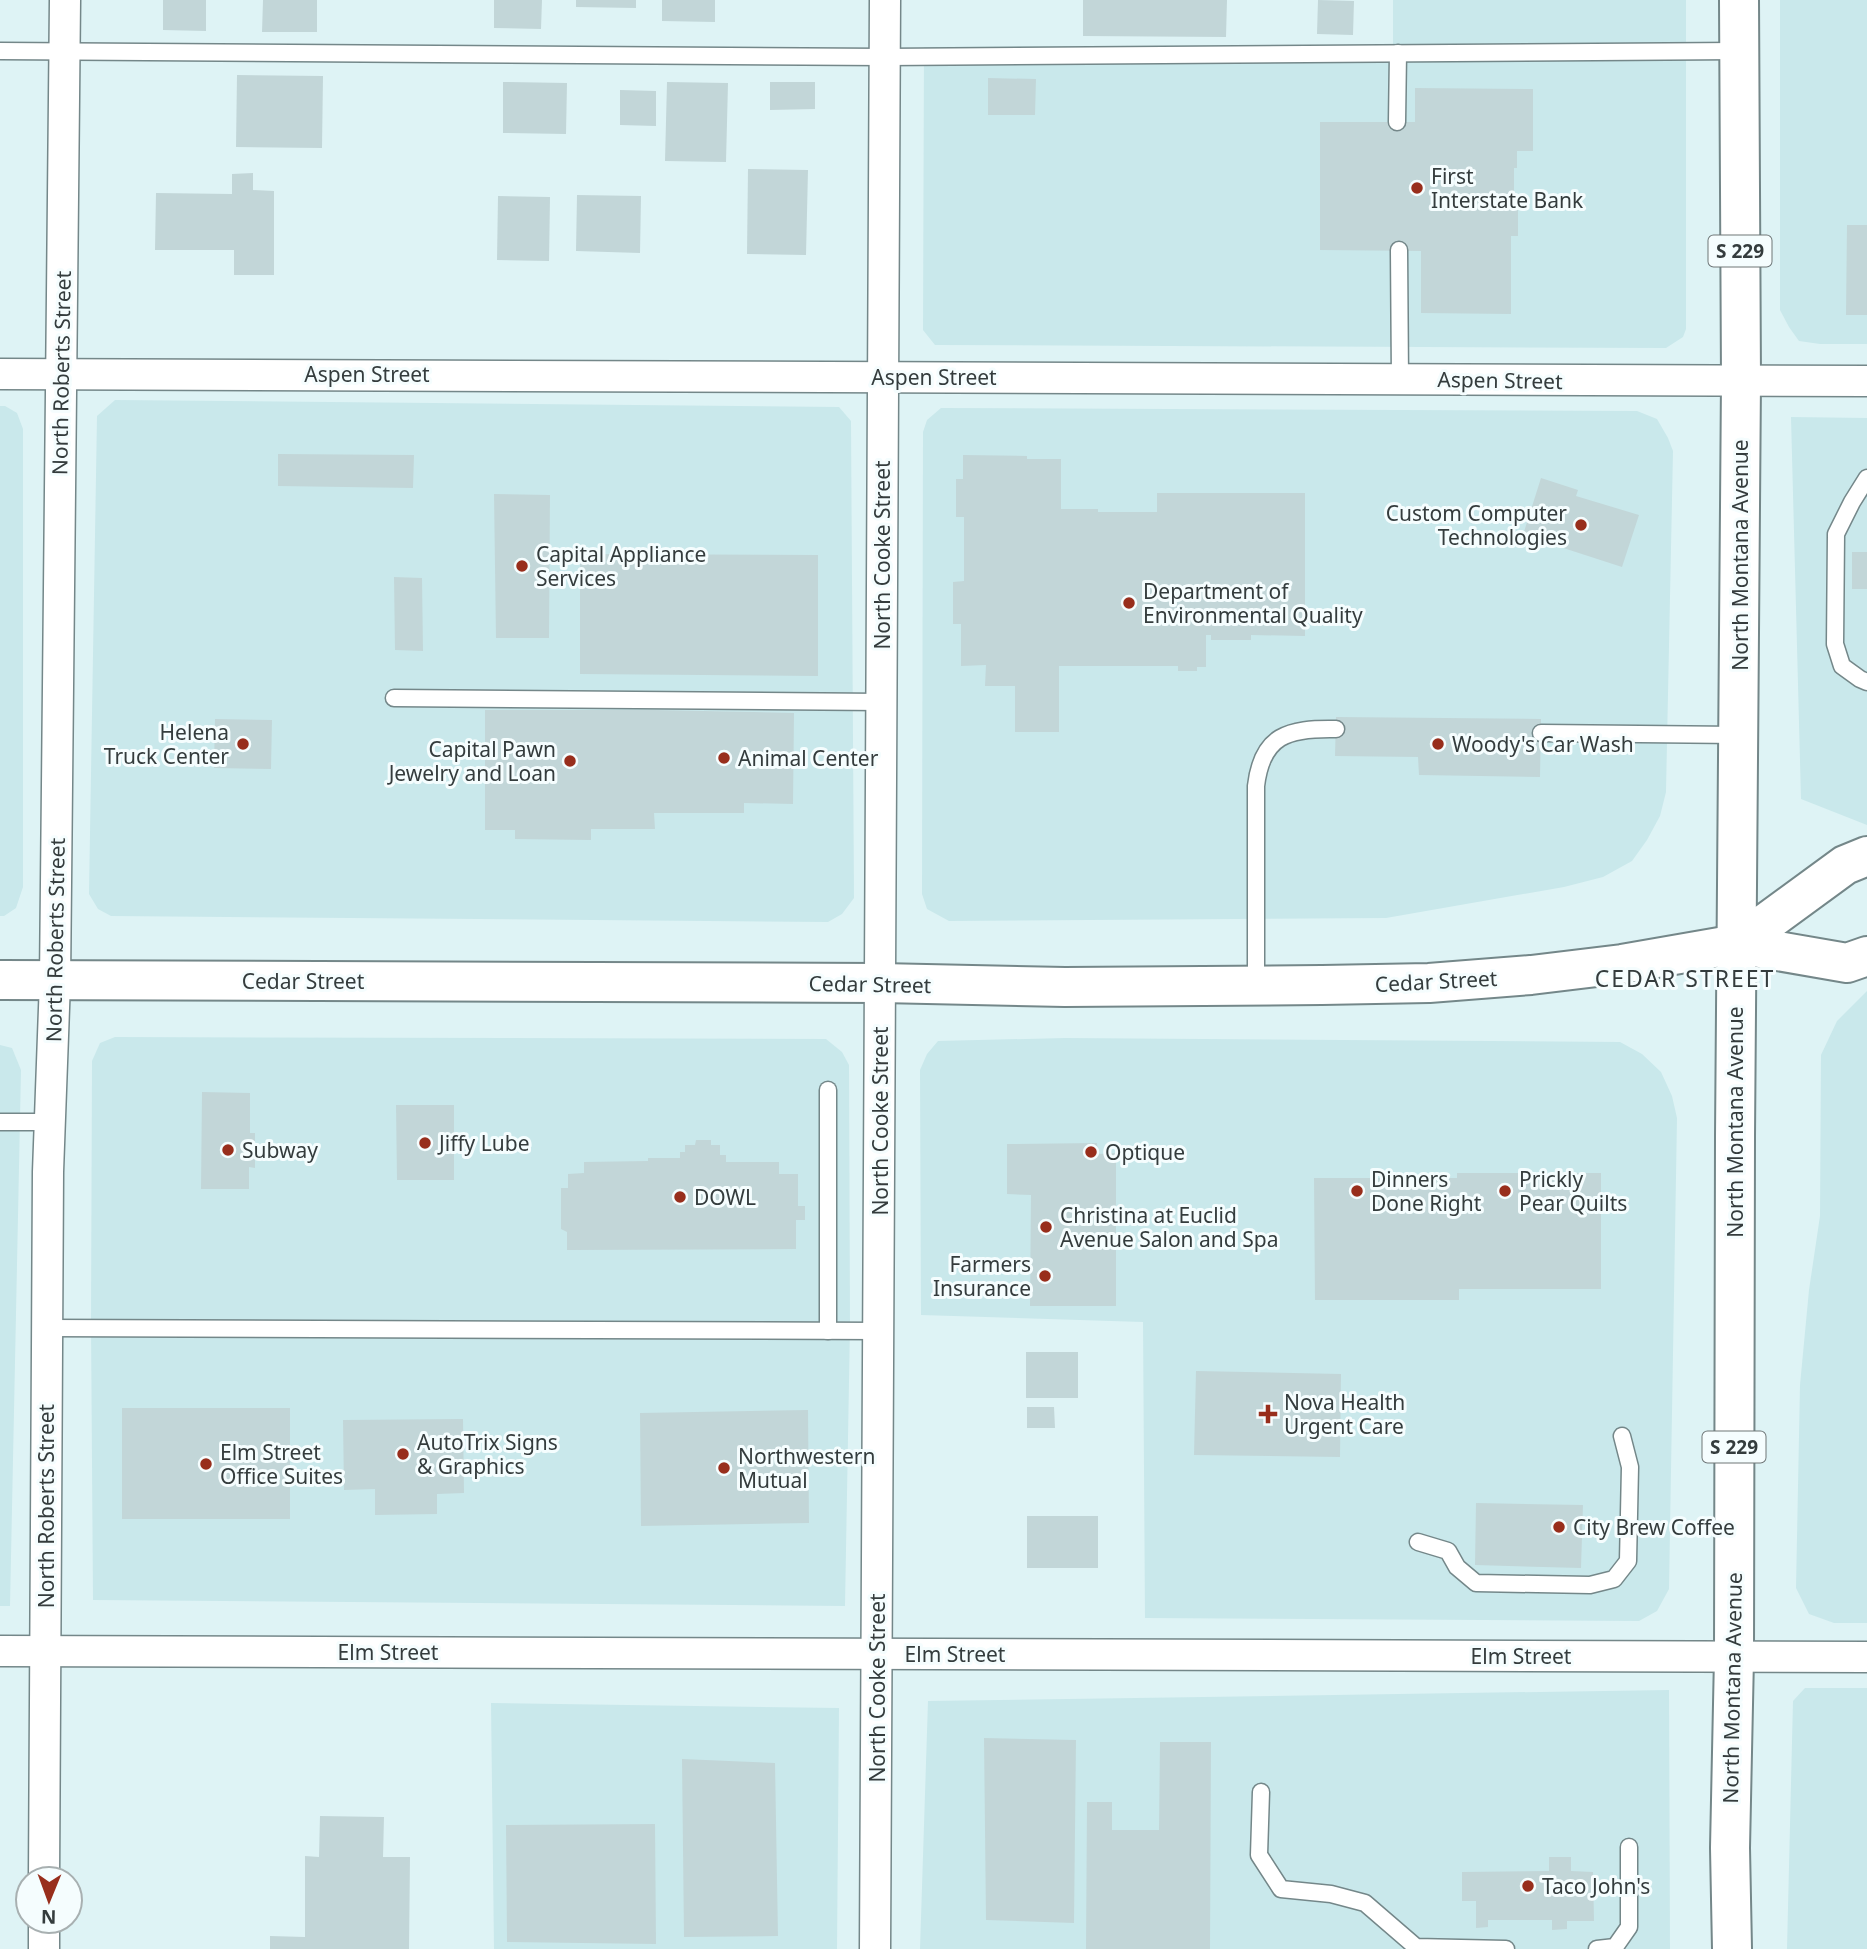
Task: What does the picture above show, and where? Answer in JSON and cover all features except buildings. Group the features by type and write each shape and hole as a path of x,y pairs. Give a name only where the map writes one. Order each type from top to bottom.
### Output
{"main road":[{"name":"North Montana Avenue","path":"1731,1949 1741,380 1739,0"},
{"path":"1737,944 1845,865 1867,856"},
{"name":"Cedar Street","path":"0,980 881,983 1065,987 1429,983 1622,964 1737,944"},
{"path":"1737,944 1847,963 1867,956"}],"street":[{"name":"North Roberts Street","path":"44,1865 48,1172 55,981 65,0"},
{"name":"North Cooke Street","path":"876,1949 885,0"},
{"name":"Aspen Street","path":"0,374 1867,381"},
{"name":"Elm Street","path":"0,1651 1867,1657"}],"lane":[{"path":"0,51 885,57 1738,51"},
{"path":"1397,122 1398,53"},
{"path":"1399,250 1400,379"},
{"path":"1867,478 1836,534 1835,643 1842,666 1867,682"},
{"path":"394,698 882,702"},
{"path":"1256,985 1258,766 1269,745 1290,733 1311,729 1336,729"},
{"path":"1541,733 1738,736"},
{"path":"828,1090 828,1331"},
{"path":"0,1122 50,1122"},
{"path":"47,1328 879,1331"},
{"path":"1418,1542 1448,1551 1457,1567 1476,1583 1590,1586 1614,1579 1628,1561 1630,1467 1622,1436"},
{"path":"1261,1792 1259,1855 1281,1889 1331,1894 1366,1903 1416,1947 1506,1949"},
{"path":"1597,1949 1615,1947 1629,1927 1629,1847"}],"shaded area":[{"path":"1393,0 1686,0 1686,329 1683,337 1666,348 935,345 923,330 924,47 1393,45"},
{"path":"1780,0 1867,0 1867,344 1799,341 1780,310"},
{"path":"115,400 839,407 851,421 854,898 842,914 828,922 111,916 98,909 89,894 97,416"},
{"path":"0,406 17,413 23,429 23,887 16,908 4,916 0,916"},
{"path":"941,408 1637,411 1657,419 1673,451 1666,792 1660,816 1647,840 1632,861 1603,877 1564,887 1386,918 949,921 927,909 922,894 923,432 927,420"},
{"path":"1791,417 1867,418 1867,825 1801,799"},
{"path":"1867,991 1867,1623 1834,1623 1809,1614 1796,1588 1800,1385 1809,1290 1820,1216 1821,1055 1837,1021"},
{"path":"115,1037 826,1039 842,1052 849,1065 850,1325 845,1606 93,1600 92,1061 100,1043"},
{"path":"1065,1038 1620,1042 1642,1054 1661,1072 1672,1096 1677,1118 1669,1589 1657,1611 1639,1621 1145,1618 1143,1322 921,1315 920,1070 927,1054 938,1041"},
{"path":"0,1045 12,1048 21,1070 10,1606 0,1606"},
{"path":"1805,1688 1867,1688 1867,1949 1787,1949 1793,1701"},
{"path":"1669,1690 1670,1949 920,1949 928,1701"},
{"path":"491,1703 839,1708 837,1949 494,1949"}],"place":[{"name":"First Interstate Bank","path":"1417,188"},
{"name":"Custom Computer Technologies","path":"1581,525"},
{"name":"Capital Appliance Services","path":"522,566"},
{"name":"Department of Environmental Quality","path":"1129,603"},
{"name":"Helena Truck Center","path":"243,744"},
{"name":"Woody's Car Wash","path":"1438,744"},
{"name":"Animal Center","path":"724,758"},
{"name":"Capital Pawn Jewelry and Loan","path":"570,761"},
{"name":"Jiffy Lube","path":"425,1143"},
{"name":"Subway","path":"228,1150"},
{"name":"Optique","path":"1091,1152"},
{"name":"Dinners Done Right","path":"1357,1191"},
{"name":"Prickly Pear Quilts","path":"1505,1191"},
{"name":"DOWL","path":"680,1197"},
{"name":"Christina at Euclid Avenue Salon and Spa","path":"1046,1227"},
{"name":"Farmers Insurance","path":"1045,1276"},
{"name":"Nova Health Urgent Care","path":"1268,1414"},
{"name":"AutoTrix Signs & Graphics","path":"403,1454"},
{"name":"Elm Street Office Suites","path":"206,1464"},
{"name":"Northwestern Mutual","path":"724,1468"},
{"name":"City Brew Coffee","path":"1559,1527"},
{"name":"Taco John's","path":"1528,1886"}],"district":[{"name":"CEDAR STREET","path":"1685,978"}]}
